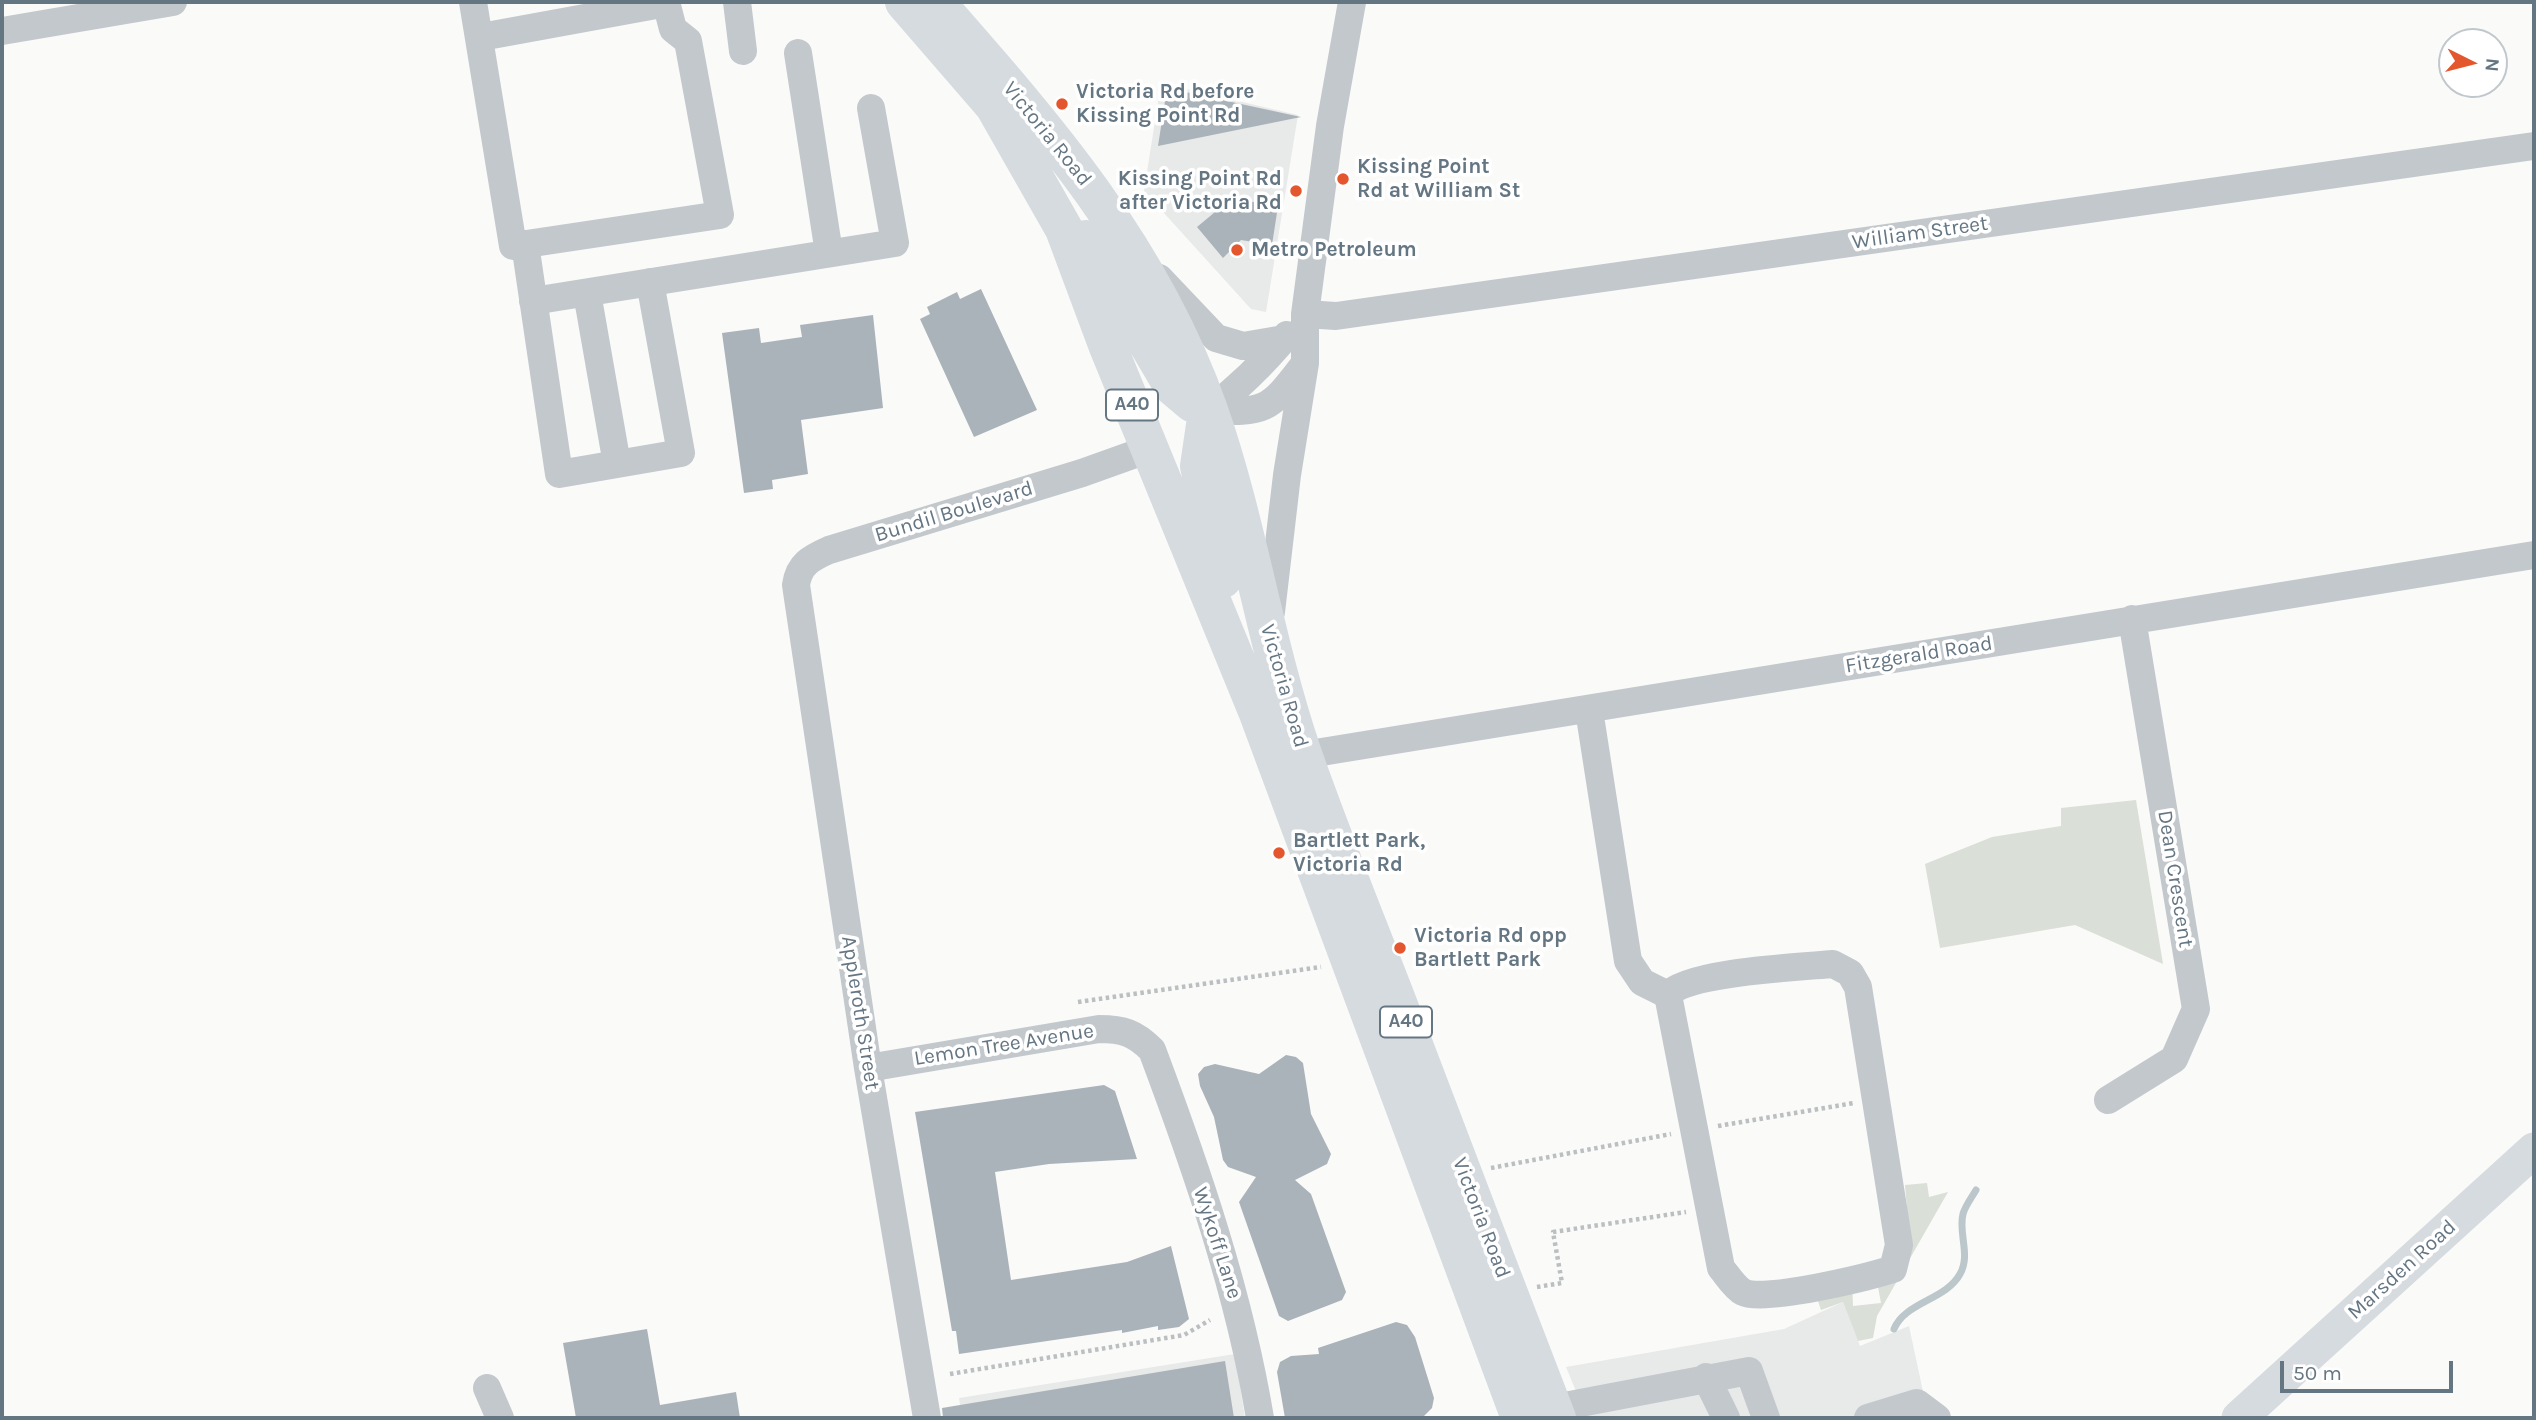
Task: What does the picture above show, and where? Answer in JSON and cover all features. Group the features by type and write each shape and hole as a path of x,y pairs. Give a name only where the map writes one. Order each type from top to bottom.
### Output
{"highway":[{"name":"Victoria Road","path":"904,2 994,106 1063,229 1149,449 1544,1415"},
{"name":"Victoria Road","path":"936,2 1065,152 1138,256 1162,300 1209,410 1303,755 1544,1415"},
{"path":"994,106 1047,172 1172,387 1192,403 1209,410 1199,466 1215,547 1257,711"}],"main road":[{"name":"Marsden Road","path":"2239,1418 2534,1150"}],"street":[{"path":"2,31 79,9 173,2"},
{"path":"473,2 481,37 513,246 720,215 688,41 673,29 666,3 481,37"},
{"path":"737,2 743,51"},
{"path":"1268,633 1287,475 1305,363 1305,314 1331,126 1352,2"},
{"path":"798,53 830,253"},
{"path":"534,301 895,243 871,108"},
{"name":"William Street","path":"1305,314 1336,316 2534,146"},
{"path":"525,244 559,474 681,453 650,282"},
{"path":"1138,256 1216,338 1243,346 1284,339"},
{"path":"587,293 617,464"},
{"path":"1209,410 1238,389 1264,364 1305,314"},
{"path":"1209,410 1252,412 1262,408 1282,394 1305,363"},
{"name":"Bundil Boulevard","path":"800,606 796,585 798,573 812,557 1149,449"},
{"name":"Fitzgerald Road","path":"1303,755 2534,555"},
{"name":"Appleroth Street","path":"800,606 868,1068 927,1418"},
{"name":"Dean Crescent","path":"2108,1100 2174,1059 2196,1009 2132,619"},
{"path":"1589,710 1628,961 1642,982 1668,995"},
{"path":"1833,964 1850,973 1858,987 1899,1245 1893,1269 1761,1296 1743,1292 1721,1268 1668,995 1684,983 1755,971 1833,964"},
{"name":"Lemon Tree Avenue","path":"868,1068 962,1050 1119,1029 1138,1035 1145,1042 1152,1050 1160,1072"},
{"name":"Wykoff Lane","path":"1160,1072 1237,1303 1260,1418"},
{"path":"1544,1415 1605,1409 1706,1377 1749,1371 1766,1418"},
{"path":"1706,1377 1726,1418"},
{"path":"488,1388 500,1418"},
{"path":"1868,1418 1917,1402 1937,1418"}],"path":[{"path":"1078,1002 1321,967"},
{"path":"1485,1169 1876,1099"},
{"path":"1534,1288 1562,1283 1553,1232 1708,1209"},
{"path":"950,1374 1184,1335 1210,1321"}],"shaded area":[{"name":"Metro Petroleum","path":"1161,83 1298,115 1266,312 1251,309 1144,191"},
{"path":"2136,800 2163,964 2075,925 1940,948 1925,864 1992,837 2061,826 2061,808"},
{"path":"1927,1183 1929,1197 1948,1192 1877,1316 1873,1338 1858,1341 1843,1302 1821,1310 1813,1287 1852,1280 1853,1306 1881,1303 1878,1287 1909,1234 1905,1185"},
{"path":"1843,1302 1860,1346 1909,1326 1927,1410 1900,1418 1587,1418 1566,1367 1784,1329"},
{"path":"1235,1354 1245,1418 962,1418 959,1398"}],"building":[{"path":"1167,88 1301,117 1158,146"},
{"path":"1241,200 1278,206 1272,245 1241,240 1223,258 1197,227 1227,202"},
{"path":"981,289 1037,410 974,437 920,319 930,314 927,307 957,292 960,299"},
{"path":"873,315 883,408 801,420 808,474 772,480 773,489 744,493 722,333 759,328 761,343 802,337 800,325"},
{"path":"1286,1055 1296,1057 1303,1063 1311,1114 1331,1154 1327,1164 1295,1180 1311,1194 1346,1292 1342,1300 1288,1321 1279,1316 1239,1202 1256,1177 1228,1167 1223,1160 1214,1117 1200,1086 1198,1074 1204,1067 1215,1064 1259,1074"},
{"path":"1104,1085 1115,1091 1137,1159 1049,1164 995,1172 1011,1280 1127,1262 1171,1246 1189,1319 1179,1327 1158,1330 1158,1326 1122,1333 1122,1330 959,1354 956,1331 952,1331 915,1112"},
{"path":"1396,1322 1407,1325 1415,1337 1434,1398 1432,1408 1424,1416 1285,1418 1277,1372 1280,1362 1291,1356 1319,1354 1318,1348"},
{"path":"647,1329 660,1405 736,1392 740,1418 576,1418 563,1343"},
{"path":"1225,1361 1234,1418 943,1418 942,1408"}],"waterway":[{"path":"1894,1329 1907,1313 1945,1290 1960,1274 1964,1259 1963,1214 1976,1190"}],"place":[{"name":"Victoria Rd before Kissing Point Rd","path":"1062,104"},
{"name":"Kissing Point Rd at William St","path":"1343,179"},
{"name":"Kissing Point Rd after Victoria Rd","path":"1296,191"},
{"name":"Metro Petroleum","path":"1237,250"},
{"name":"Bartlett Park, Victoria Rd","path":"1279,853"},
{"name":"Victoria Rd opp Bartlett Park","path":"1400,948"}]}
